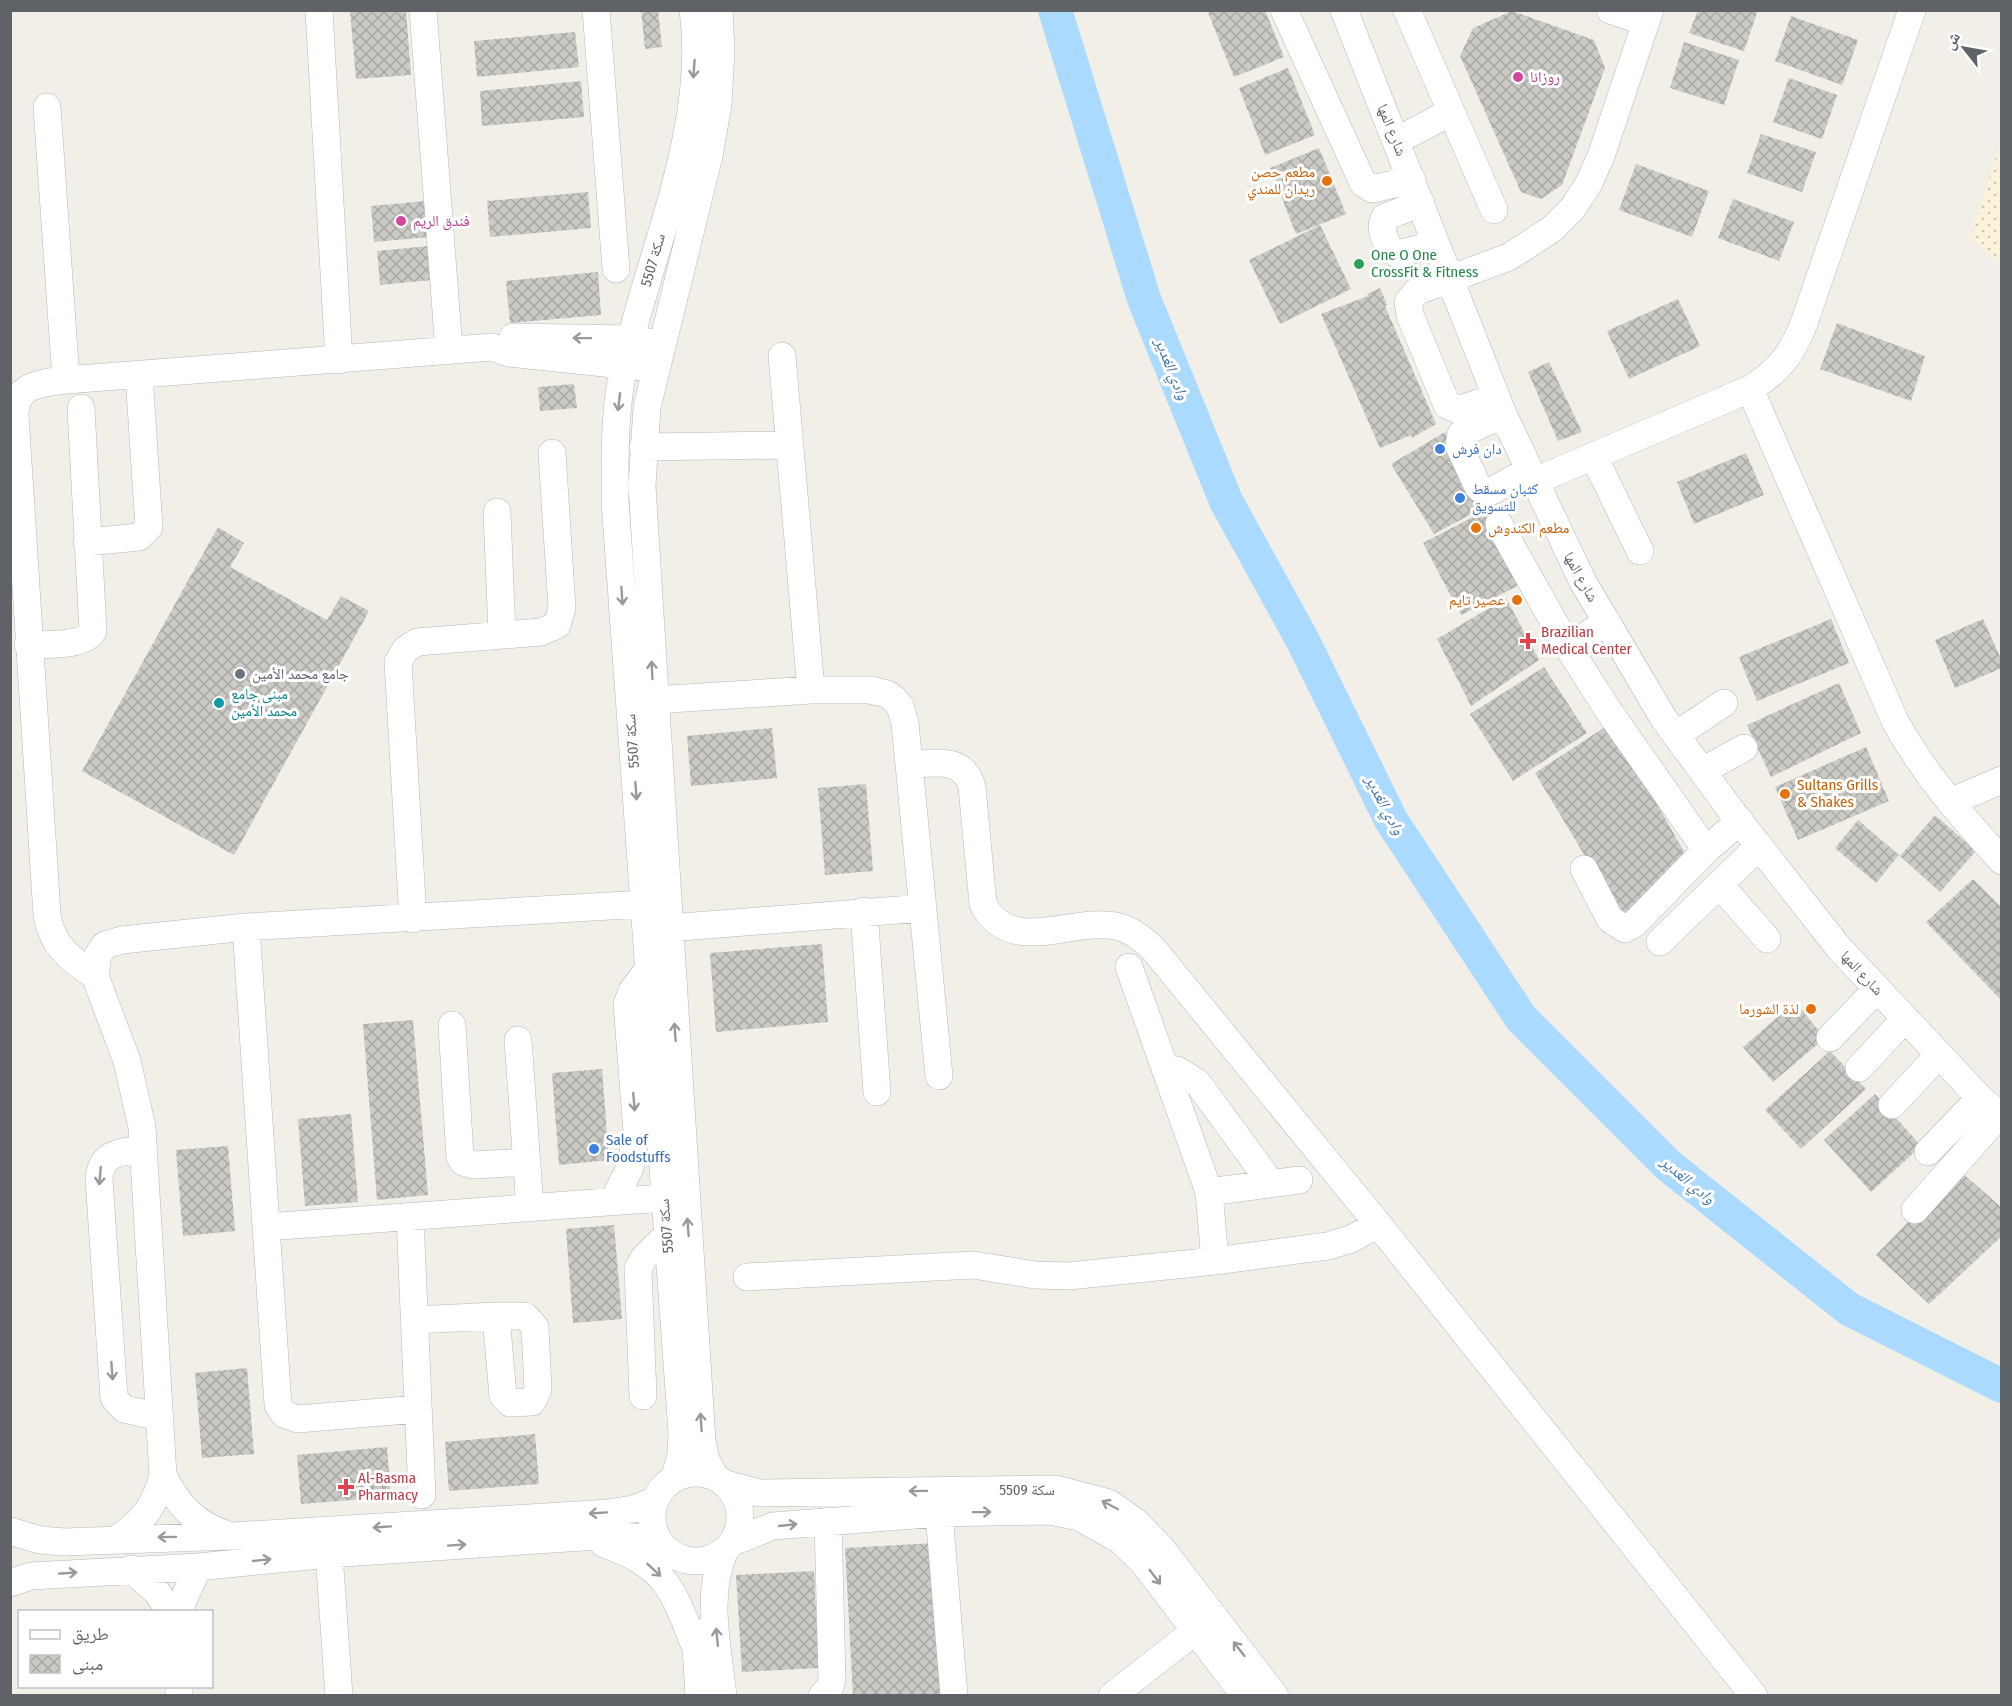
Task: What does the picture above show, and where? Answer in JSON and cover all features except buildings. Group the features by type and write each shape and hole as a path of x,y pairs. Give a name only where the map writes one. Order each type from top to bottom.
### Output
{"street":[{"path":"320,10 339,360"},
{"path":"423,10 449,350"},
{"path":"596,10 616,269"},
{"name":"سكة 5507","path":"674,1479 681,1456 682,1432 663,1198 650,967 615,501 618,409 627,351 667,211 690,114 695,65 693,10"},
{"name":"سكة 5507","path":"719,10 722,51 718,104 709,156 647,406 642,486 702,1441 706,1460 720,1481"},
{"path":"1284,10 1363,183 1372,189 1416,192"},
{"name":"شارع المها","path":"1344,10 1499,406 1566,551 1644,687 1702,771 1839,948 1993,1110"},
{"path":"1407,10 1494,210"},
{"path":"1499,406 1458,410 1447,405 1410,315 1408,302 1412,296 1450,279 1509,257 1552,229 1573,208 1590,183 1601,156 1648,16 1610,10"},
{"path":"1499,406 1461,434 1459,446 1478,487 1484,492 1594,457 1750,389 1768,378 1785,362 1797,343 1912,10"},
{"path":"46,107 66,380"},
{"path":"1396,141 1451,112"},
{"path":"1416,192 1385,217 1382,230 1390,249 1398,254 1436,244"},
{"path":"96,976 66,956 56,944 49,930 28,645 15,404 20,394 28,387 66,380 492,348 510,337 627,351 662,344"},
{"path":"627,351 655,370"},
{"path":"782,356 811,690"},
{"path":"87,542 139,537 149,527 139,375"},
{"path":"1750,389 1895,722 1912,753 1950,802 2001,861"},
{"path":"28,645 80,640 90,636 93,625 81,408"},
{"path":"643,447 790,445"},
{"path":"413,919 398,663 405,650 417,642 550,630 557,625 561,617 552,453"},
{"path":"1594,457 1640,551"},
{"path":"497,512 502,635"},
{"path":"1499,524 1568,647 1628,742 1706,850"},
{"path":"1530,579 1566,551"},
{"path":"1568,647 1607,622"},
{"path":"1608,710 1644,687"},
{"path":"654,700 811,690 878,691 894,699 904,715 939,1076"},
{"path":"1628,742 1670,727 1724,703"},
{"path":"1702,771 1744,748"},
{"path":"909,765 951,764 967,775 972,787 983,904 994,920 1012,931 1023,933 1102,925 1128,930 1147,942 1378,1224 1754,1695"},
{"path":"1950,802 2001,780"},
{"path":"1584,869 1611,919 1617,926 1625,929 1634,924 1706,850 1740,821"},
{"path":"1660,942 1759,846"},
{"path":"1719,884 1767,939"},
{"path":"118,1538 135,1527 148,1512 158,1494 163,1474 143,1149 134,1083 96,976 98,955 105,945 113,941 246,927 644,904"},
{"path":"669,928 923,908"},
{"path":"864,912 877,1092"},
{"path":"246,927 281,1410 288,1417 298,1419 418,1409"},
{"path":"614,1202 630,1168 637,1132 627,1004 632,991 650,967"},
{"path":"1129,967 1209,1192 1215,1261"},
{"path":"1142,1005 1184,986"},
{"path":"1830,1038 1877,988"},
{"path":"1859,1068 1905,1018"},
{"path":"452,1025 460,1157 463,1162 474,1165 527,1162"},
{"path":"518,1040 530,1208"},
{"path":"1892,1105 1940,1055"},
{"path":"1165,1069 1177,1070 1197,1082 1271,1183"},
{"path":"1928,1152 1993,1110"},
{"path":"1915,1210 1993,1110"},
{"path":"143,1149 111,1155 104,1161 99,1179 114,1398 124,1409 160,1417"},
{"path":"1209,1192 1299,1180"},
{"path":"266,1227 663,1198"},
{"path":"410,1218 422,1495"},
{"path":"747,1277 974,1265 1060,1276 1215,1261 1340,1243 1378,1224"},
{"path":"643,1396 638,1269 644,1258 667,1235"},
{"path":"415,1320 496,1316"},
{"path":"699,1695 691,1596 680,1568 654,1531 651,1516 662,1488 674,1479 695,1473 720,1481 739,1506 739,1531 728,1547 717,1572 714,1593 723,1695"},
{"path":"163,1474 173,1496 189,1515 209,1528 232,1536"},
{"name":"سكة 5509","path":"720,1481 759,1493 1056,1489 1110,1503 1136,1522 1162,1549 1275,1695"},
{"path":"10,1531 40,1540 64,1542 118,1538 232,1536 609,1513 633,1509 655,1501"},
{"name":"سكة 5509","path":"728,1547 773,1526 828,1521 939,1513 1050,1511 1078,1517 1120,1540 1143,1562 1245,1695"},
{"path":"939,1513 954,1695"},
{"path":"822,1695 830,1687 832,1679 828,1521"},
{"path":"10,1583 31,1576 198,1567 329,1554 583,1537 635,1537 698,1562 712,1559 728,1547"},
{"path":"583,1537 635,1555 652,1567 666,1582 676,1600 696,1649"},
{"path":"329,1554 339,1695"},
{"path":"178,1610 198,1567"},
{"path":"130,1569 156,1591 170,1610"},
{"path":"1112,1695 1195,1630"}],"sand":[{"path":"2001,141 2002,264 1970,237"}],"waterway":[{"name":"وادي الغدير","path":"1055,10 1144,299 1226,501 1303,641 1391,820 1521,1018 1669,1166 1849,1309 2002,1386"}],"place":[{"name":"روزانا","path":"1518,77"},
{"name":"مطعم حصن ريدان للمندي","path":"1327,181"},
{"name":"فندق الريم","path":"401,221"},
{"name":"One O One CrossFit & Fitness","path":"1359,264"},
{"name":"دان فرش","path":"1440,449"},
{"name":"كثبان مسقط للتسويق","path":"1460,498"},
{"name":"مطعم الكندوش","path":"1476,528"},
{"name":"عصير تايم","path":"1517,600"},
{"name":"Brazilian Medical Center","path":"1528,641"},
{"name":"جامع محمد الأمين","path":"240,674"},
{"name":"مبنى جامع محمد الأمين","path":"219,703"},
{"name":"Sultans Grills & Shakes","path":"1785,794"},
{"name":"لذة الشورما","path":"1811,1009"},
{"name":"Sale of Foodstuffs","path":"594,1149"},
{"name":"Al-Basma Pharmacy","path":"346,1487"}]}
